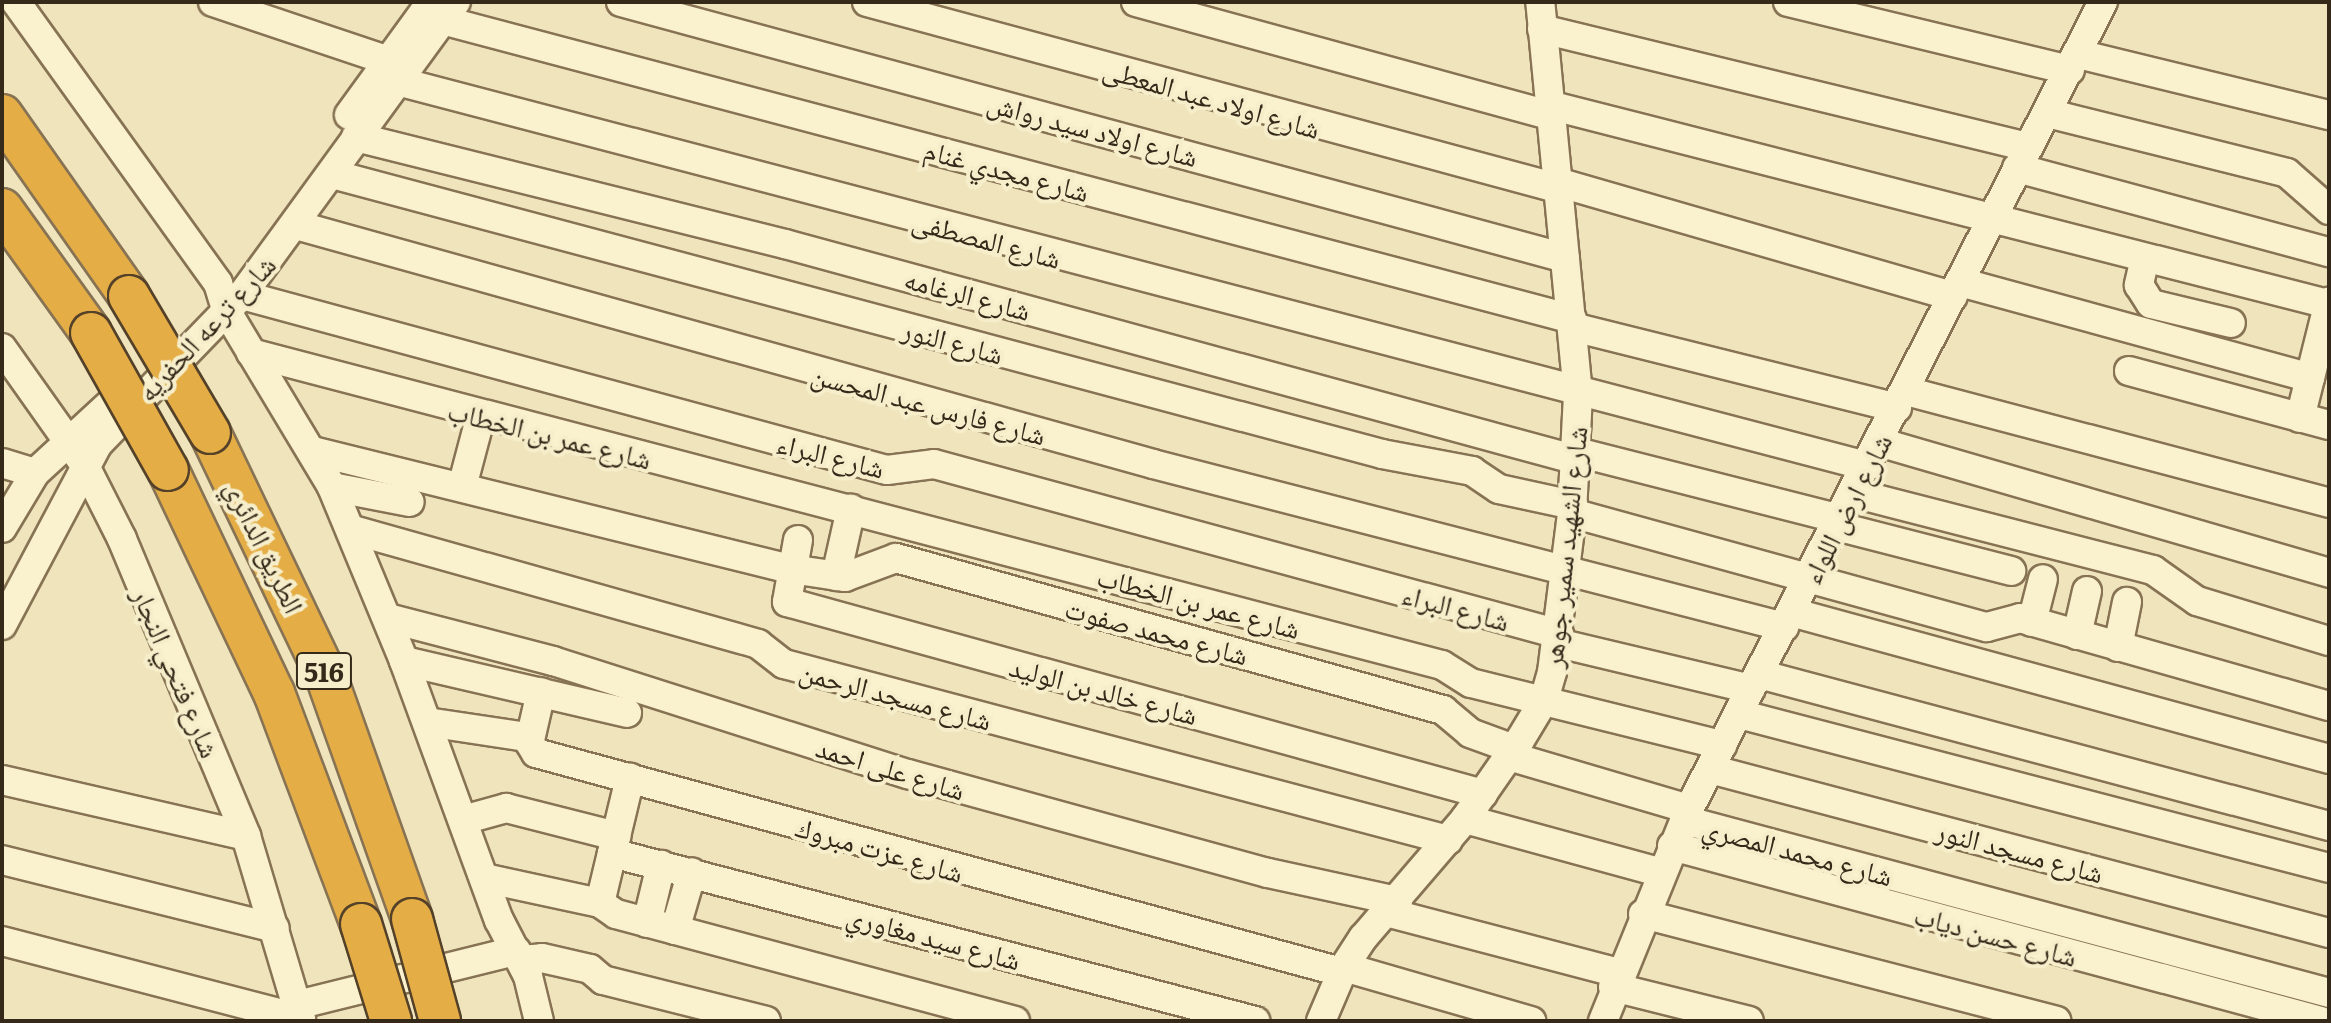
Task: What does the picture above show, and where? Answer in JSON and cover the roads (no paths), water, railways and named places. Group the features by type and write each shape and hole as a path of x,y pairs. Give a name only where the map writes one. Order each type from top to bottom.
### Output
{"highway":[{"name":"الطريق الدائري","path":"2,115 129,296 210,433 325,673 412,919 440,1021"},
{"name":"الطريق الدائري","path":"2,209 91,333 168,470 274,693 361,924 391,1021"}],"street":[{"path":"16,2 231,302 251,353 332,487 353,530 388,618 484,878 518,955 539,1021"},
{"name":"شارع المصطفى","path":"213,2 392,71 1578,394 1873,454 2244,560 2329,573"},
{"name":"شارع اولاد سيد رواش","path":"621,2 1565,258"},
{"name":"شارع اولاد عبد المعطى","path":"867,2 1956,289 2310,378"},
{"path":"1136,2 1550,110 2329,303 2324,345 2310,378 2300,418"},
{"path":"1788,2 2329,115"},
{"name":"شارع ارض اللواء","path":"1603,1021 1659,872 1686,815 1902,400 2103,2"},
{"name":"شارع ترعه الحفريه","path":"231,302 434,6"},
{"name":"شارع مجدي غنام","path":"434,6 1573,323 2329,503"},
{"path":"1541,15 2329,252"},
{"name":"شارع الشهيد سمير جوهر","path":"1321,1021 1342,970 1457,830 1512,753 1544,700 1558,639 1573,509 1578,394 1541,15"},
{"name":"شارع ترعه الحفريه","path":"2,528 35,473 75,454 117,421 231,302 296,225 332,174 392,71"},
{"path":"2047,113 2287,173 2329,210"},
{"name":"شارع الرغامه","path":"356,137 800,248 2011,571"},
{"name":"شارع النور","path":"332,174 1382,454 1472,471 1499,489 1987,627 2012,618 2032,622"},
{"name":"شارع فارس عبد المحسن","path":"296,225 1091,447 1566,569 1788,619 2329,759"},
{"path":"2145,258 2139,285 2151,304 2231,323"},
{"name":"شارع البراء","path":"231,302 887,470 934,464 1749,693"},
{"name":"شارع عمر بن الخطاب","path":"251,353 1442,665 1471,683 1544,700 1716,757"},
{"name":"شارع فتحي النجار","path":"5,358 75,454 134,567 246,836 300,1015"},
{"path":"2129,371 2329,425"},
{"path":"462,487 481,415"},
{"name":"شارع محمد صفوت","path":"313,451 791,569 855,576 896,558 1443,710 1470,733 1512,753 1686,815"},
{"name":"شارع ترعه الحفريه","path":"2,625 75,454"},
{"path":"2,463 35,473"},
{"path":"332,487 410,502"},
{"path":"1853,493 2153,570 2197,601 2329,641"},
{"path":"836,576 851,509"},
{"name":"شارع مسجد الرحمن","path":"353,530 758,644 784,664 1457,830 1659,872"},
{"name":"شارع خالد بن الوليد","path":"798,540 787,602 1483,794"},
{"path":"2043,579 2032,622 2329,706"},
{"path":"2077,635 2087,591"},
{"path":"2118,647 2127,602"},
{"name":"شارع على احمد","path":"388,618 553,661 924,779 1392,907 1749,1021"},
{"path":"404,661 627,713"},
{"path":"530,740 541,692"},
{"path":"1749,693 2329,826"},
{"path":"1749,693 2329,868"},
{"name":"شارع عزت مبروك","path":"427,722 530,740 536,753 1531,1021"},
{"name":"شارع مسجد النور","path":"1716,757 2329,933"},
{"path":"600,903 630,778"},
{"path":"2,780 246,836"},
{"name":"شارع سيد مغاوري","path":"463,820 506,808 614,845 661,865 1255,1021"},
{"name":"شارع محمد المصري","path":"1686,815 2329,993"},
{"name":"شارع حسن دياب","path":"1672,846 2321,1021"},
{"path":"2,860 275,928"},
{"path":"647,923 661,865"},
{"path":"675,930 692,872"},
{"path":"484,878 600,903 616,914 647,923 1015,1021"},
{"path":"1643,914 2056,1021"},
{"path":"2,941 300,1015 518,955 590,969 603,980 766,1021"}]}
